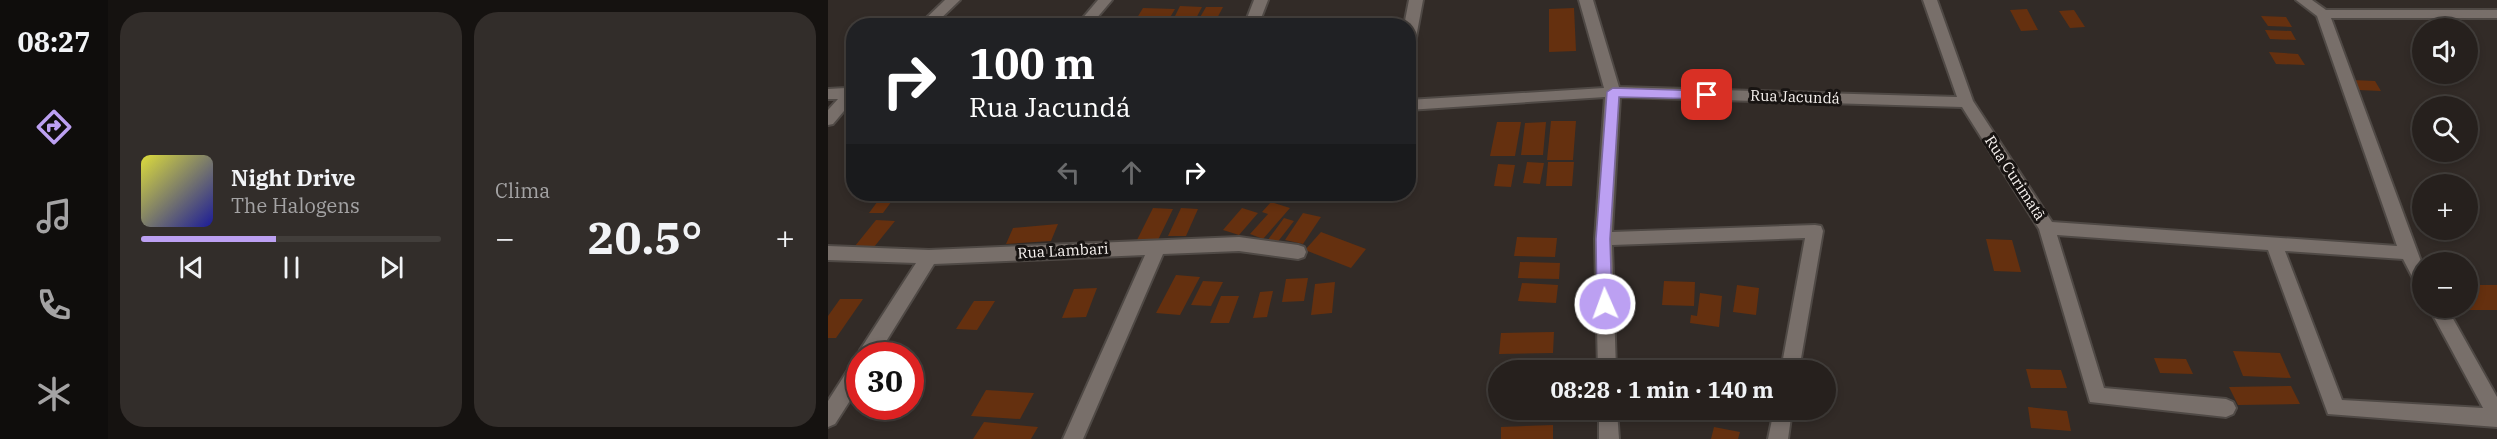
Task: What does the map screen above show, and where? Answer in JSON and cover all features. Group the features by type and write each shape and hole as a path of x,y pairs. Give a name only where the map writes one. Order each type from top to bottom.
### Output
{"street":[{"path":"933,18 952,0"},
{"path":"1089,18 1105,0"},
{"path":"1254,18 1261,0"},
{"path":"1413,18 1416,0"},
{"path":"1586,0 1613,92 1603,239 1607,360"},
{"name":"Rua Curimatã","path":"1930,0 1966,102 2047,228 2097,396 2226,408"},
{"path":"2304,0 2323,14 2412,260"},
{"path":"2323,14 2497,14"},
{"path":"828,94 846,92"},
{"name":"Rua Jacundá","path":"1416,104 1613,92 1966,102"},
{"path":"828,120 846,99"},
{"path":"2047,228 2408,253"},
{"path":"1603,239 1815,231 1792,360"},
{"path":"2274,243 2335,408 2497,417"},
{"name":"Rua Lambari","path":"828,253 929,257 1239,244 1298,252"},
{"path":"1074,439 1157,247"},
{"path":"876,342 929,257"},
{"path":"2443,318 2497,417"},
{"path":"828,418 846,390"},
{"path":"1608,420 1609,439"},
{"path":"1778,439 1781,420"}],"building":[{"path":"1180,6 1202,7 1196,18 1174,18"},
{"path":"1206,7 1223,7 1217,18 1200,18"},
{"path":"1143,8 1175,9 1170,18 1137,18"},
{"path":"1574,8 1576,51 1549,52 1549,9"},
{"path":"2027,9 2038,30 2021,31 2010,10"},
{"path":"2074,10 2085,27 2070,28 2059,11"},
{"path":"2261,16 2286,17 2292,27 2268,26"},
{"path":"2265,30 2291,31 2296,40 2270,39"},
{"path":"2269,52 2298,54 2305,65 2276,64"},
{"path":"2352,80 2375,81 2381,91 2358,90"},
{"path":"1551,121 1576,121 1573,160 1547,160"},
{"path":"1497,122 1521,122 1515,156 1490,156"},
{"path":"1546,122 1543,155 1521,155 1525,123"},
{"path":"1527,162 1544,163 1540,184 1523,183"},
{"path":"1548,162 1574,162 1572,186 1546,186"},
{"path":"1498,164 1515,165 1511,187 1494,186"},
{"path":"878,201 892,201 883,213 869,213"},
{"path":"1271,202 1290,208 1263,239 1250,234 1268,214 1262,212"},
{"path":"1153,208 1173,209 1157,242 1136,242"},
{"path":"1181,208 1198,209 1186,236 1168,236"},
{"path":"1242,208 1258,213 1239,235 1223,230"},
{"path":"1303,213 1321,217 1303,244 1285,240"},
{"path":"1284,218 1294,221 1276,244 1267,241"},
{"path":"876,220 895,221 870,252 851,251"},
{"path":"1058,224 1051,241 1006,244 1013,228"},
{"path":"1321,232 1366,249 1351,268 1305,250"},
{"path":"1517,237 1557,238 1555,257 1514,256"},
{"path":"1986,239 2012,240 2021,272 1994,271"},
{"path":"1520,262 1560,263 1559,279 1518,278"},
{"path":"1176,275 1200,277 1180,315 1156,313"},
{"path":"1308,278 1304,301 1282,302 1286,279"},
{"path":"1203,281 1223,282 1211,306 1191,305"},
{"path":"1664,281 1695,282 1694,306 1662,305"},
{"path":"1335,282 1332,313 1311,315 1315,284"},
{"path":"1522,283 1558,285 1556,303 1518,301"},
{"path":"1737,285 1759,288 1756,315 1733,312"},
{"path":"2478,285 2497,285 2497,310 2478,310"},
{"path":"1097,288 1086,317 1062,318 1074,289"},
{"path":"1273,291 1267,317 1253,318 1260,292"},
{"path":"1700,293 1722,296 1719,327 1690,323 1691,315 1697,316"},
{"path":"1221,296 1239,296 1229,323 1210,323"},
{"path":"840,299 863,299 836,338 828,338 828,316"},
{"path":"974,301 995,301 977,330 956,329"},
{"path":"1554,332 1553,353 1499,354 1501,333"},
{"path":"2233,351 2280,353 2291,378 2243,376"},
{"path":"2154,358 2186,359 2193,374 2160,373"},
{"path":"2026,369 2061,370 2067,388 2031,388"},
{"path":"2291,386 2300,404 2238,405 2229,387"},
{"path":"986,390 1034,393 1020,419 971,416"},
{"path":"2028,407 2067,411 2071,431 2031,428"},
{"path":"984,422 1038,427 1031,439 973,439"},
{"path":"1553,425 1553,439 1501,439 1501,427"},
{"path":"1714,427 1740,432 1738,439 1711,439"}],"route":[{"path":"1605,304 1603,239 1613,92 1707,95"}]}
